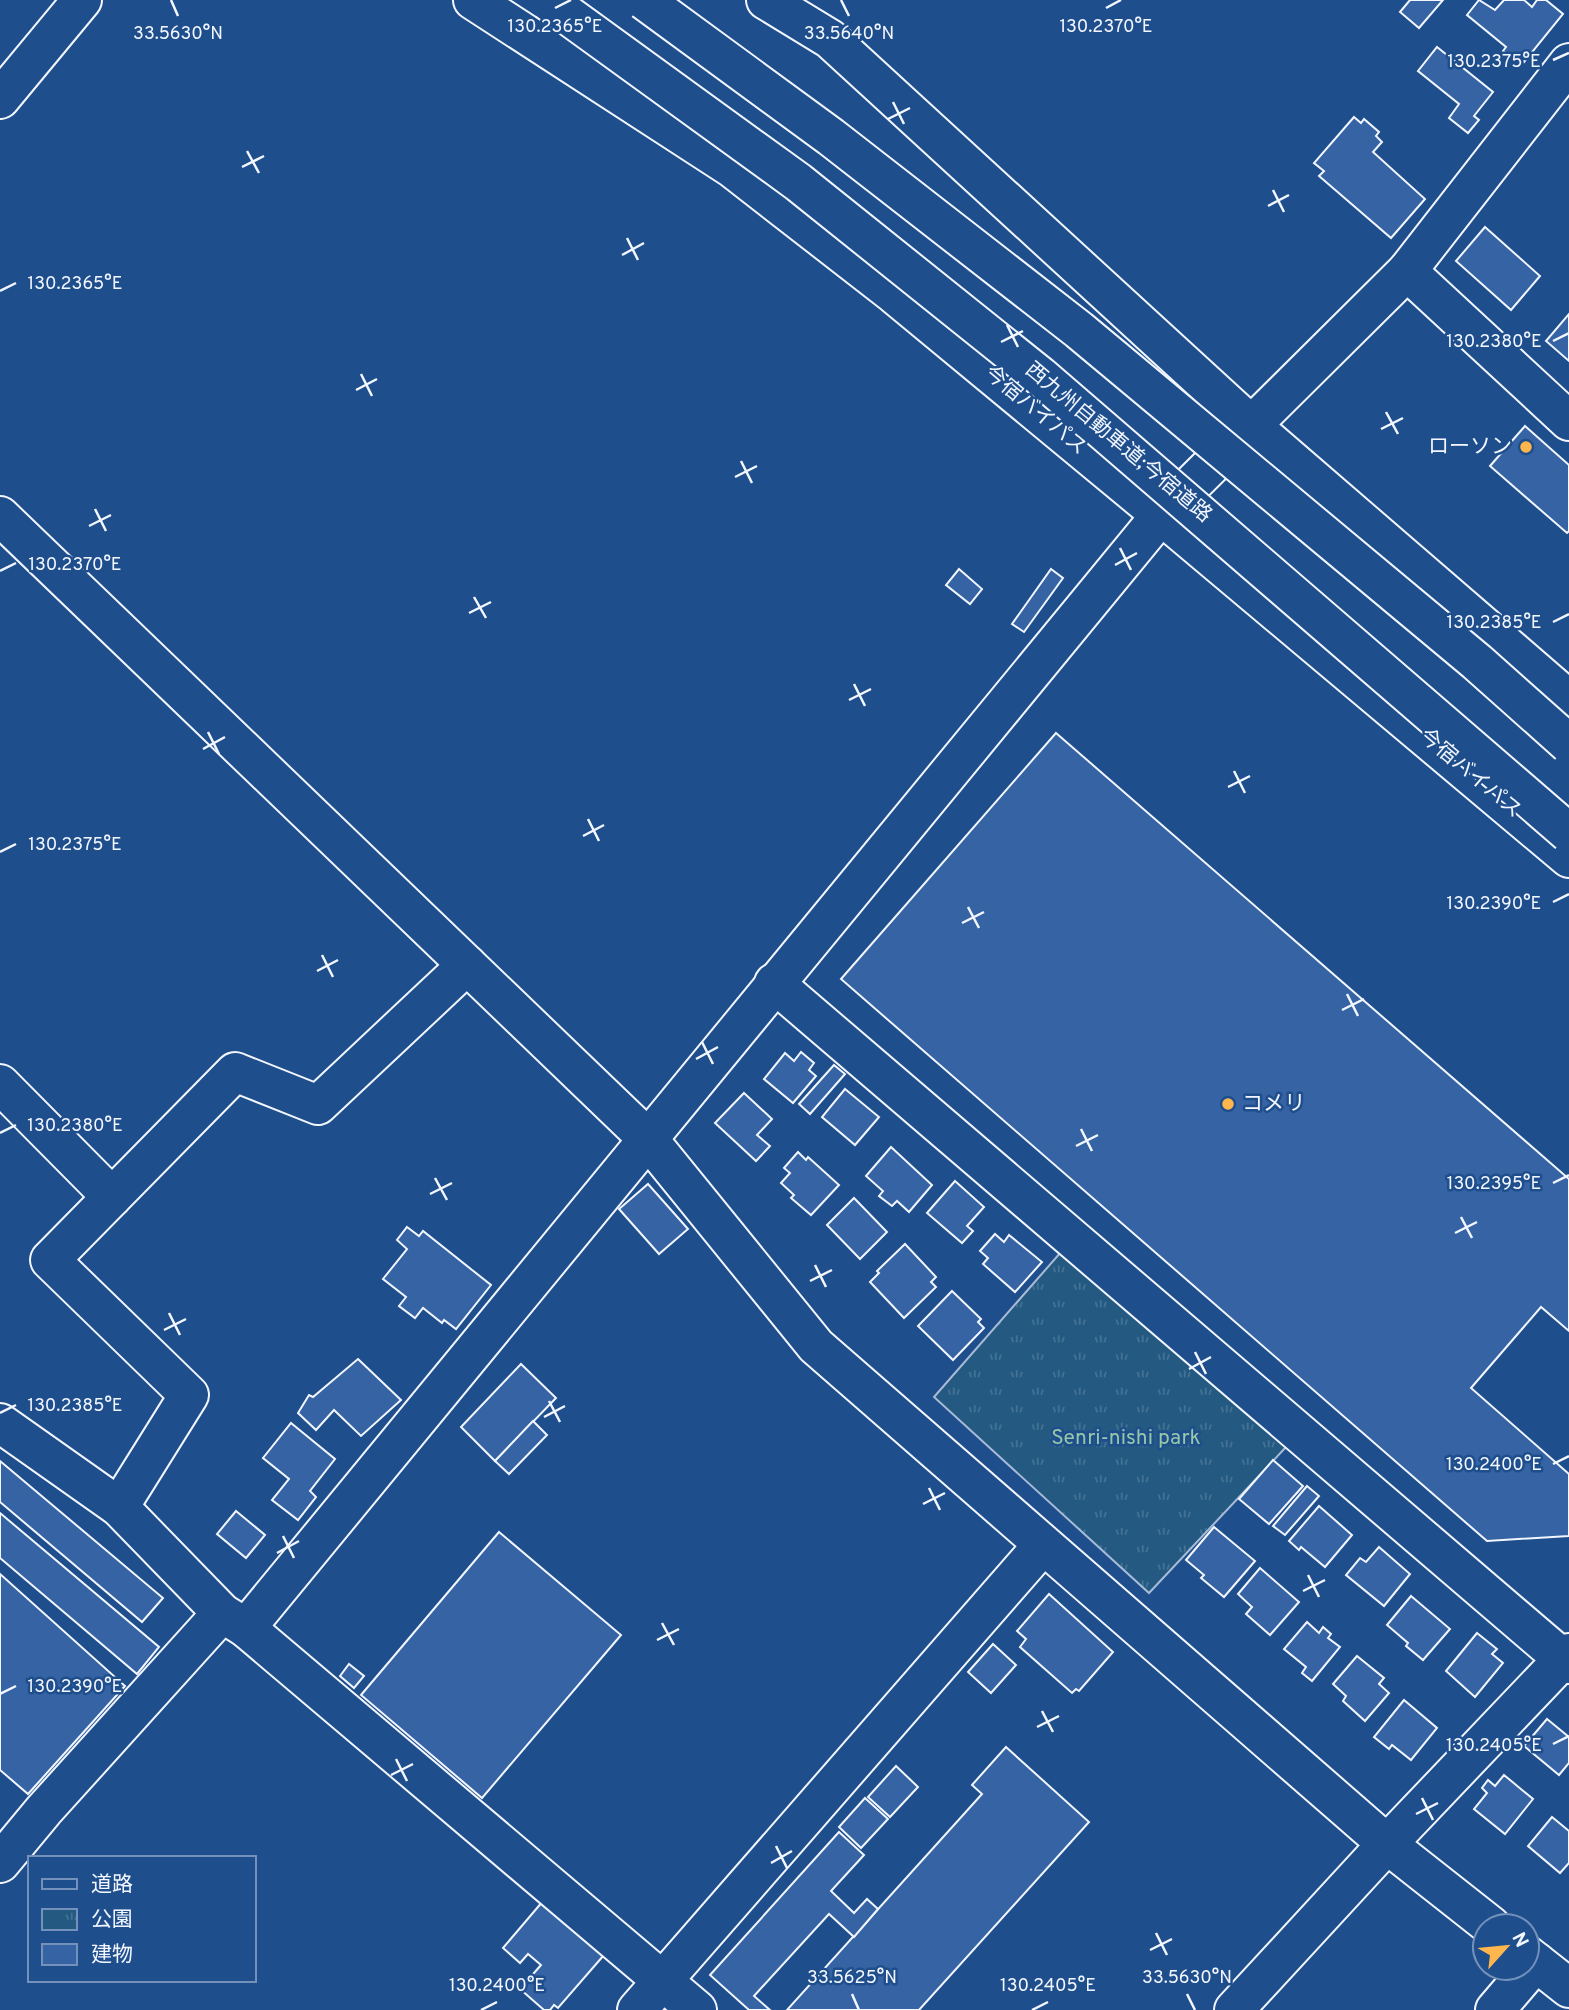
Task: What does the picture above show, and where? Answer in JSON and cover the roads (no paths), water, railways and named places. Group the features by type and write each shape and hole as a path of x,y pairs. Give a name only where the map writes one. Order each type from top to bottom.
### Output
{"main road":[{"path":"0,99 82,0"},
{"name":"今宿バイパス","path":"473,0 732,168 894,294 1569,858"},
{"name":"西九州自動車道;今宿道路","path":"547,0 798,182 1041,376 1569,833"},
{"path":"644,0 831,137 1079,330 1477,662 1569,744"},
{"path":"766,0 830,39 1252,426 1569,700"},
{"path":"0,1863 44,1810 234,1620 648,1139 1161,515 1407,271 1569,64"},
{"path":"1407,271 1569,421"},
{"path":"0,516 648,1139 816,1346 1387,1844 1473,1912"},
{"path":"119,1507 189,1395 50,1260 235,1072 318,1105 467,965"},
{"path":"774,983 1567,1659 1387,1844 1234,2010"},
{"path":"0,1084 113,1197"},
{"path":"0,1423 119,1507 234,1620 697,2010"},
{"path":"636,2010 1043,1545"},
{"path":"1541,1966 1569,1988"},
{"path":"1495,2010 1515,1982"}],"place":[{"name":"ローソン","path":"1526,447"},
{"name":"コメリ","path":"1228,1104"}],"park label":[{"name":"Senri-nishi park","path":"1126,1438"}]}
